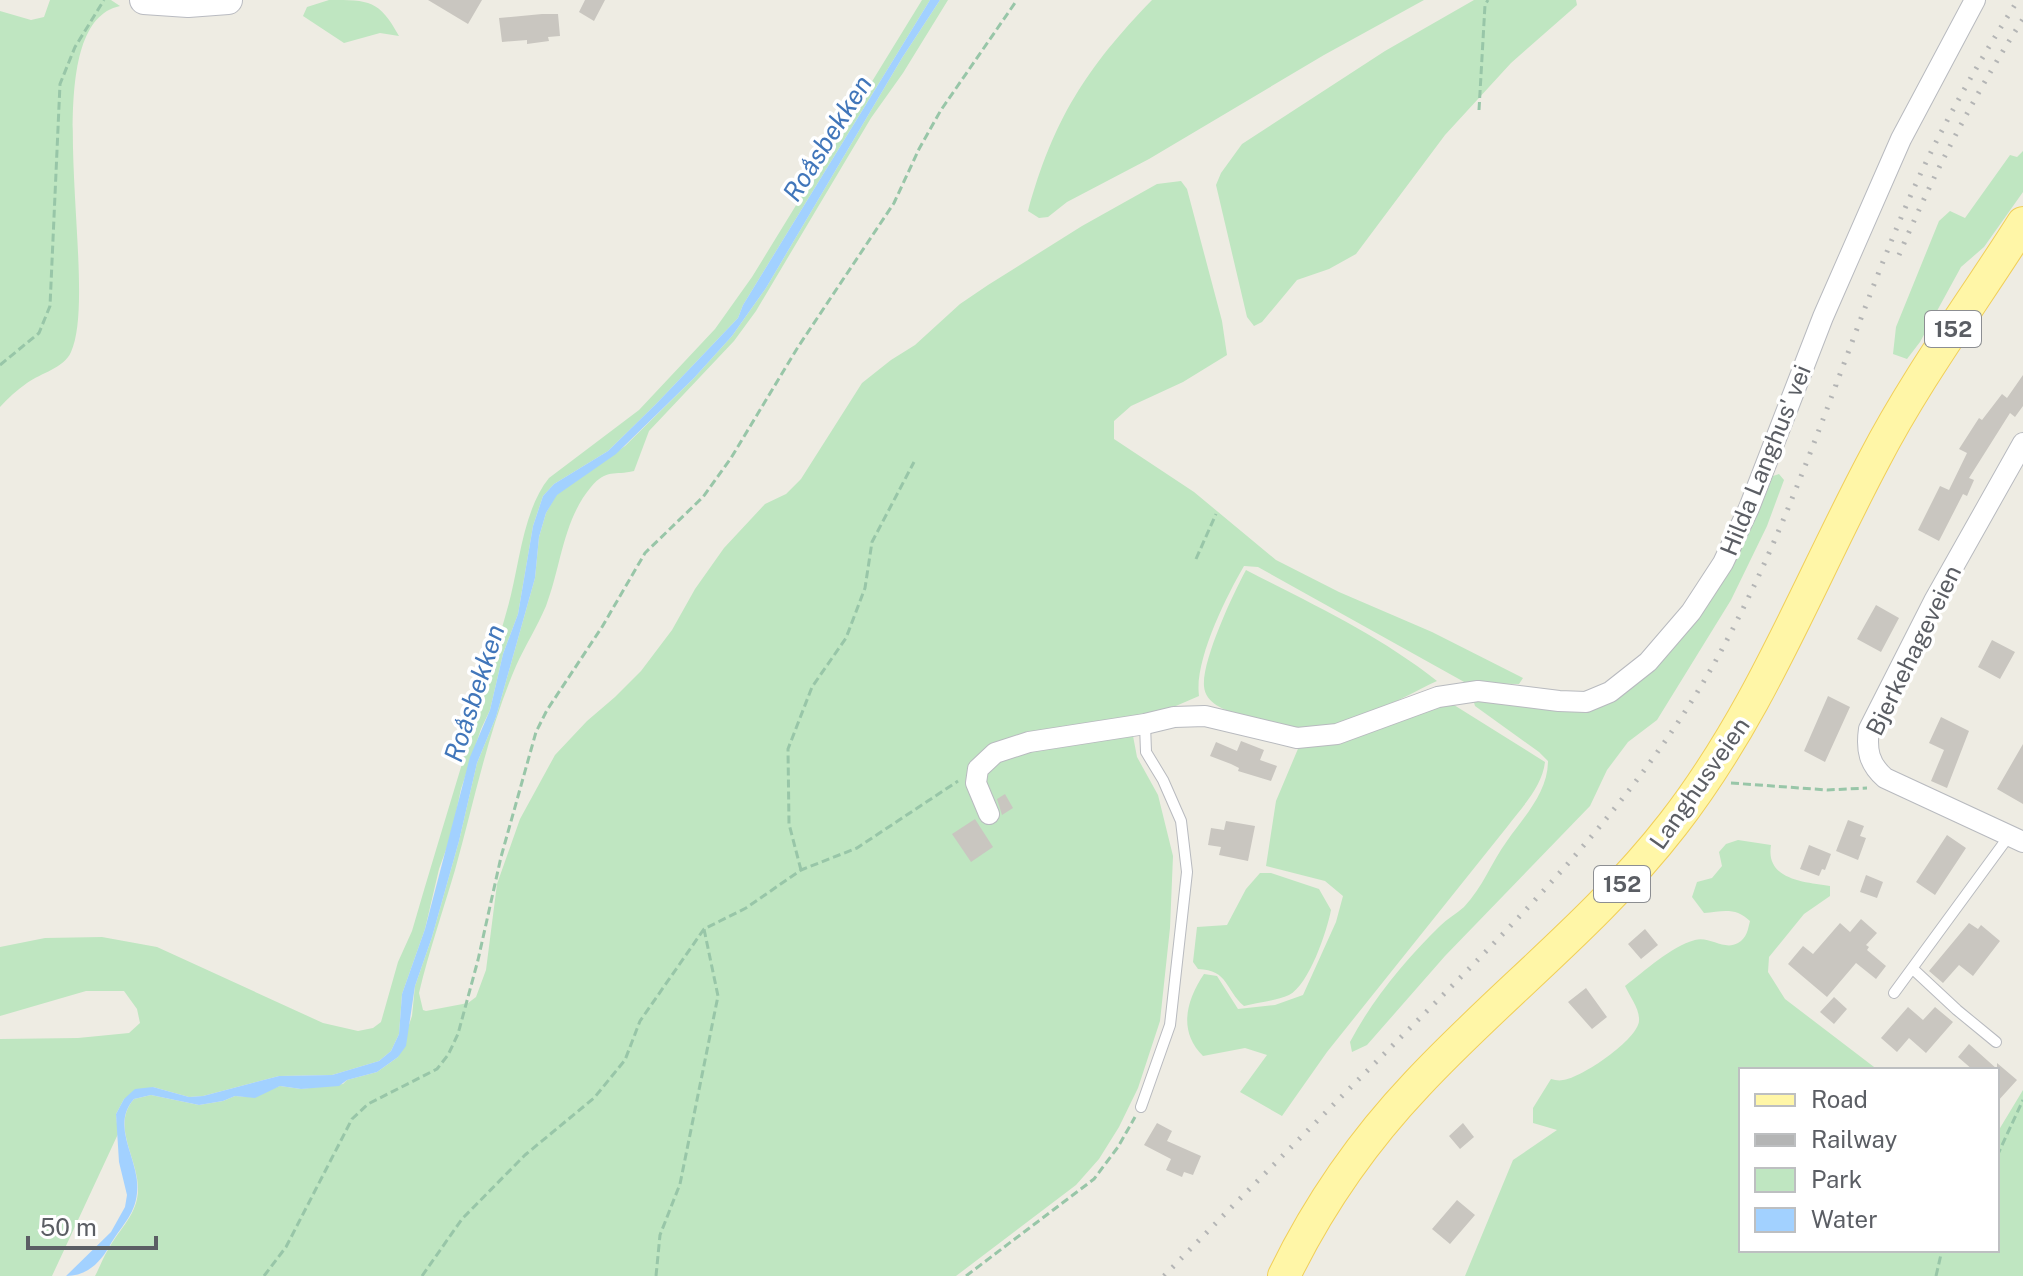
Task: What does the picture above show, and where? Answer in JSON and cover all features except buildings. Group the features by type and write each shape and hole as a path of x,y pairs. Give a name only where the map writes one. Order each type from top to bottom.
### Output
{"main road":[{"path":"144,0 188,3 228,0"},
{"name":"Langhusveien","path":"1284,1276 1338,1183 1384,1121 1455,1045 1617,890 1705,782 1763,686 1894,422 2023,223"}],"street":[{"name":"Hilda Langhus' vei","path":"978,769 995,753 1029,742 1174,717 1205,716 1297,738 1337,734 1438,697 1478,691 1586,702 1610,692 1648,662 1691,612 1723,563 1749,508 1823,317 1895,152 1975,0"},
{"name":"Bjerkehageveien","path":"1885,778 1870,760 1867,748 1869,729 1934,601 2023,443"},
{"path":"978,769 976,783 989,814"},
{"path":"1885,778 2016,839"}],"lane":[{"path":"1141,1107 1170,1025 1187,872 1181,821 1163,780 1146,752 1145,724"},
{"path":"1894,993 2016,839"},
{"path":"1913,969 1996,1042"}],"path":[{"path":"0,365 39,333 50,306 60,84 75,47 104,0"},
{"path":"264,1276 286,1247 352,1119 368,1104 437,1069 448,1055 458,1034 536,732 547,710 602,627 645,553 703,497 731,458 798,347 894,203 941,110 1017,0"},
{"path":"1479,110 1485,5 1488,0"},
{"path":"801,870 789,824 788,749 812,687 846,638 865,588 872,542 914,462"},
{"path":"1196,559 1216,514"},
{"path":"422,1276 462,1219 525,1155 594,1098 625,1060 640,1021 704,929 746,908 801,870 857,848 978,769"},
{"path":"1731,783 1846,791 1869,787 1885,778"},
{"path":"656,1276 660,1235 680,1184 718,996 704,929"},
{"path":"1999,1152 2023,1100"},
{"path":"966,1276 1094,1179 1118,1147 1141,1107"},
{"path":"1936,1276 1942,1252"}],"green space":[{"path":"50,0 111,0 120,6 94,24 79,59 73,106 78,319 71,352 63,362 27,383 0,407 0,11 31,20 44,17"},
{"path":"329,0 372,4 385,15 399,36 380,33 344,43 303,16 307,7"},
{"path":"922,0 930,0 743,305 738,318 608,451 554,484 543,496 533,526 518,614 503,654 490,710 461,789 425,929 402,994 399,1034 391,1051 379,1061 332,1075 279,1076 189,1097 153,1087 124,1099 116,1114 118,1134 52,1276 0,1276 0,1039 78,1038 129,1033 140,1023 137,1009 124,991 86,991 0,1016 0,947 45,938 102,937 157,947 323,1023 358,1031 373,1028 381,1022 398,962 412,931 484,691 527,524 540,492 549,478 639,410 715,329 752,277"},
{"path":"940,0 948,0 871,118 756,311 734,341 649,431 634,471 602,477 591,487 574,514 546,606 516,666 489,741 419,993 423,1010 468,1003 476,997 486,970 497,884 520,819 555,755 641,671 672,630 695,589 724,548 765,504 786,494 801,479 862,383 915,345 960,304 988,285 1082,226 1157,184 1181,181 1187,189 1222,321 1227,355 1183,382 1131,406 1114,421 1114,439 1194,492 1276,560 1523,678 1519,684 1466,683 1258,567 1244,566 1206,648 1201,665 1199,696 1155,715 1130,720 1137,757 1158,795 1173,856 1170,928 1160,1021 1138,1088 1099,1159 1076,1185 956,1276 95,1276 132,1212 137,1196 137,1176 125,1130 128,1109 134,1099 151,1095 199,1105 235,1096 248,1097 280,1086 301,1089 343,1084 347,1080 377,1072 398,1057 412,1016 415,986 459,841 477,763 496,717 535,578 539,537 546,513 556,495 625,446 732,336 766,288 902,58"},
{"path":"1152,0 1424,0 1324,55 1149,159 1067,202 1048,217 1039,218 1028,211 1061,122 1090,73"},
{"path":"1474,0 1576,0 1577,5 1511,63 1445,135 1356,254 1329,269 1297,280 1262,322 1254,326 1247,317 1216,185 1221,173 1242,144 1385,51"},
{"path":"2023,151 2023,192 1984,247 1961,267 1920,342 1907,359 1893,354 1896,327 1939,221 1950,211 1965,218 2010,155 2017,157"},
{"path":"1779,474 1784,480 1767,526 1731,600 1657,720 1628,742 1607,770 1590,806 1445,956 1367,1045 1352,1052 1350,1042 1379,996 1427,939 1471,899 1501,849 1534,804 1544,783 1548,761 1475,706 1472,696 1613,700 1656,668 1688,629 1770,477"},
{"path":"1246,570 1368,635 1437,681 1370,714 1316,730 1284,727 1217,705 1205,692 1208,660 1219,627"},
{"path":"1446,700 1545,762 1540,780 1519,812 1327,1052 1282,1116 1240,1092 1267,1055 1245,1048 1203,1056 1190,1036 1189,1005 1204,974 1217,976 1238,1009 1275,1005 1303,995 1336,922 1343,896 1325,881 1266,866 1276,801 1300,744"},
{"path":"1738,840 1771,845 1774,866 1780,872 1809,883 1830,886 1830,896 1804,914 1769,957 1768,972 1785,999 1875,1068 1739,1068 1739,1252 1999,1252 1999,1130 2023,1090 2023,1276 1465,1276 1513,1160 1557,1130 1533,1123 1533,1108 1551,1079 1572,1078 1595,1065 1620,1047 1636,1029 1638,1012 1625,986 1686,943 1701,939 1733,945 1745,936 1750,921 1745,917 1729,911 1704,913 1692,897 1697,882 1712,878 1722,866 1719,852 1726,844"},
{"path":"1260,873 1271,873 1319,889 1331,910 1316,957 1296,989 1284,997 1244,1006 1221,977 1198,969 1193,962 1197,927 1227,925 1246,889"}],"water":[{"path":"930,0 940,0 902,58 766,288 732,336 616,454 557,495 546,513 539,537 535,578 496,717 477,763 459,841 415,986 406,1046 398,1057 377,1072 347,1080 339,1086 301,1089 280,1086 255,1098 235,1096 199,1105 151,1095 134,1099 124,1121 137,1181 136,1201 126,1222 96,1264 80,1274 66,1276 111,1232 125,1207 127,1195 119,1162 116,1114 124,1099 135,1089 153,1087 189,1097 203,1096 279,1076 332,1075 379,1061 391,1051 399,1034 402,994 425,929 470,757 490,710 503,654 518,614 533,526 543,496 554,484 608,451 738,318 743,305"}],"railway":[{"path":"1164,1276 1531,904 1606,820 1673,729 1704,681 1763,566 1918,179 1958,101 2018,0"},
{"path":"1899,255 1956,135 2023,19"}],"water label":[{"name":"Roåsbekken","path":"827,138"},
{"name":"Roåsbekken","path":"474,693"}]}
